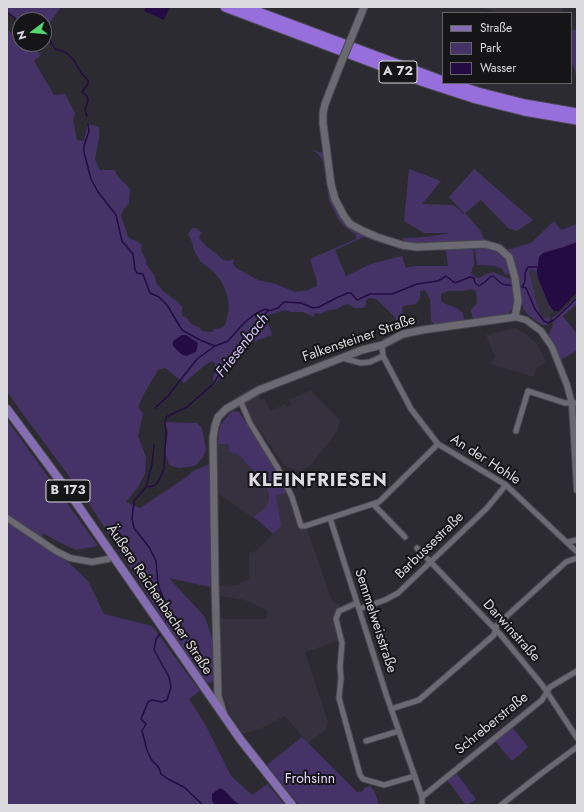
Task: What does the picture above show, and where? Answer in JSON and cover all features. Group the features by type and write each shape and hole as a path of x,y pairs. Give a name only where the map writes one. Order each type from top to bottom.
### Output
{"highway":[{"name":"A 72","path":"225,7 476,100 524,111 577,120"},
{"name":"A 72","path":"245,7 442,81"},
{"path":"453,84 525,104 577,113"}],"main road":[{"path":"364,7 325,104 323,113 331,184 339,207 350,224 377,238 402,245 416,247 485,244 504,252 509,257 518,291 515,317"},
{"name":"Falkensteiner Straße","path":"224,716 218,698 217,677 213,438 218,417 226,409 240,400 281,381 362,350 382,345 403,334 414,331 515,317"},
{"name":"Äußere Reichenbacher Straße","path":"7,409 70,494 207,693 249,751 292,805"},
{"path":"207,693 217,677"},
{"path":"207,693 218,689"}],"street":[{"path":"515,317 534,324 542,331 552,347 574,404 577,490"},
{"name":"An der Hohle","path":"382,345 383,356 411,409 438,444 506,485 577,552"},
{"path":"342,358 361,363 370,362 383,356"},
{"path":"516,431 528,391 550,399 574,404"},
{"path":"240,400 250,423 279,470 292,497 302,526 380,502 438,444"},
{"name":"Barbussestraße","path":"415,776 384,785 363,779 360,776 340,698 342,643 336,619 342,610 395,596 487,508 506,485"},
{"path":"375,504 375,506 405,537"},
{"path":"7,518 70,558 92,562 108,559 113,556"},
{"name":"Semmelweisstraße","path":"330,518 391,709 422,797 422,805"},
{"path":"568,542 577,540"},
{"name":"Darwinstraße","path":"417,548 496,630 526,665 547,692 577,738"},
{"path":"391,709 419,700 494,636 497,624 566,562 577,558"},
{"name":"Schreberstraße","path":"422,797 542,700 550,688 577,670"},
{"path":"366,741 399,731"},
{"path":"501,805 577,747"}],"shaded area":[{"path":"481,7 563,7 563,12 497,12"},
{"path":"529,269 537,271 538,278 549,305 554,311 545,319 541,315 537,305"},
{"path":"515,328 525,333 537,344 546,362 536,369 534,377 490,364 495,357 486,335"},
{"path":"310,390 340,420 337,432 310,466 301,471 286,467 253,422 245,402 256,395 261,400 265,399 270,411 286,404 287,407 291,405 289,399"},
{"path":"218,444 228,444 229,452 238,453 263,481 269,494 269,501 266,508 253,517 218,494"},
{"path":"288,492 301,527 307,529 332,601 341,606 335,613 335,618 341,640 305,652 328,722 326,730 308,743 285,716 260,729 242,734 230,714 222,693 220,677 220,619 267,619 266,610 245,600 219,596 219,587 239,585 240,582 247,581 249,578 249,553 256,551 281,526 276,496"}],"green space":[{"path":"7,7 61,7 52,20 52,12 12,12 12,15 7,12"},
{"path":"577,29 577,77 572,63 572,31"},
{"path":"7,30 12,33 12,52 37,52 41,55 34,61 54,95 65,94 75,113 73,120 77,140 84,141 88,124 99,127 99,138 95,160 100,170 114,170 130,190 129,203 121,215 128,237 142,245 141,250 146,260 146,264 154,275 157,284 182,307 182,316 187,318 191,324 200,328 202,331 212,332 214,329 221,328 225,325 229,310 228,299 221,281 214,272 200,261 194,250 188,234 192,228 196,228 201,232 199,238 207,247 223,260 229,261 234,259 233,264 236,268 258,280 276,284 295,292 308,290 317,286 317,281 310,259 356,239 356,235 345,227 338,219 329,200 323,162 320,156 316,152 308,149 323,153 331,197 336,209 344,220 353,229 363,235 406,249 403,250 364,237 335,250 346,276 371,264 402,256 406,268 414,266 448,266 446,251 443,245 402,243 403,238 426,237 450,233 424,233 404,221 409,169 441,181 422,204 453,205 463,214 464,213 449,197 474,169 533,220 517,231 508,228 481,200 465,213 480,230 485,241 476,243 473,249 474,264 471,273 479,278 493,272 512,280 515,291 514,303 508,314 475,321 472,317 471,310 477,303 476,291 471,289 464,291 448,291 441,294 441,300 443,303 457,308 463,313 464,319 462,323 435,326 431,320 430,299 425,290 420,291 420,298 416,304 403,306 401,320 396,320 392,314 376,299 370,298 366,300 364,308 354,308 349,304 320,314 315,313 314,317 303,312 291,312 285,310 266,316 272,335 245,345 216,383 213,380 215,363 212,361 184,383 165,368 158,370 138,407 143,414 138,436 146,457 145,474 138,487 126,502 140,508 188,476 193,471 210,464 210,587 169,578 205,617 212,638 214,678 212,682 208,683 199,675 88,502 7,392"},
{"path":"554,221 561,230 577,224 577,242 543,253 537,271 529,270 537,305 541,315 545,319 549,316 550,318 547,325 542,325 528,315 524,310 522,305 520,283 512,254 507,250 531,243"},
{"path":"486,248 500,253 505,259 511,273 506,275 502,269 496,266 477,265 475,249"},
{"path":"577,296 577,304 563,316 577,334 577,350 561,360 568,382 553,342 548,335 553,326 552,318"},
{"path":"232,411 239,412 274,466 288,492 276,496 281,526 273,534 253,517 265,508 269,501 269,494 263,481 238,454 229,452 228,444 218,444 221,424"},
{"path":"7,420 98,546 77,550 42,533 45,547 68,562 88,581 104,614 152,626 200,691 189,699 206,726 231,776 252,795 267,784 285,805 240,805 225,791 212,801 215,805 7,805"},
{"path":"165,422 197,423 202,428 206,449 203,457 195,466 179,468 169,465 165,452 168,432"},
{"path":"512,727 528,747 512,761 495,741"},
{"name":"Frohsinn","path":"302,737 357,792 363,791 364,788 370,786 375,792 379,805 299,805 267,765"},
{"path":"456,773 476,799 468,805 466,805 447,780"}],"water":[{"path":"146,7 169,8 164,20 144,11"},
{"path":"577,242 577,292 559,311 554,311 549,305 538,278 537,271 539,257 543,253"},
{"path":"182,335 186,335 198,343 196,352 186,356 181,354 173,346 173,341"},
{"path":"220,788 240,805 215,805 212,801 212,794"}],"waterway":[{"path":"7,12 12,16"},
{"path":"52,44 55,49 65,52 73,59 82,74 88,80 88,84 82,92 87,96 88,100 85,110 87,116"},
{"path":"88,124 89,131 84,146 84,152 91,179 98,192 116,215 122,241 133,254 135,270 137,273 143,274 150,293 159,297 167,305 182,330 215,346"},
{"path":"523,286 525,281 525,273 528,267 537,267"},
{"name":"Friesenbach","path":"165,624 168,609 158,585 156,561 149,547 134,528 132,519 134,501 146,487 154,486 158,482 164,469 166,417 187,407 213,384 247,334 252,332 268,311 278,308 284,302 301,303 313,308 319,307 348,293 351,293 357,300 370,294 392,294 417,284 438,281 446,276 455,283 470,277 474,278 475,283 479,286 493,276 502,284 514,286"},
{"name":"Friesenbach","path":"519,286 526,288 535,309 544,321 548,323 554,320 577,298"},
{"path":"155,408 168,396 197,359 215,346 228,341 244,323 255,314 265,309 268,310"},
{"path":"146,487 152,464 154,445"},
{"name":"Friesenbach","path":"160,634 156,639 154,650 169,677 171,687 167,700 162,702 152,700 148,702 141,719 146,724 142,731 147,750 151,759 159,768 161,774 184,787 203,805"}],"district":[{"name":"KLEINFRIESEN","path":"318,482"}]}
